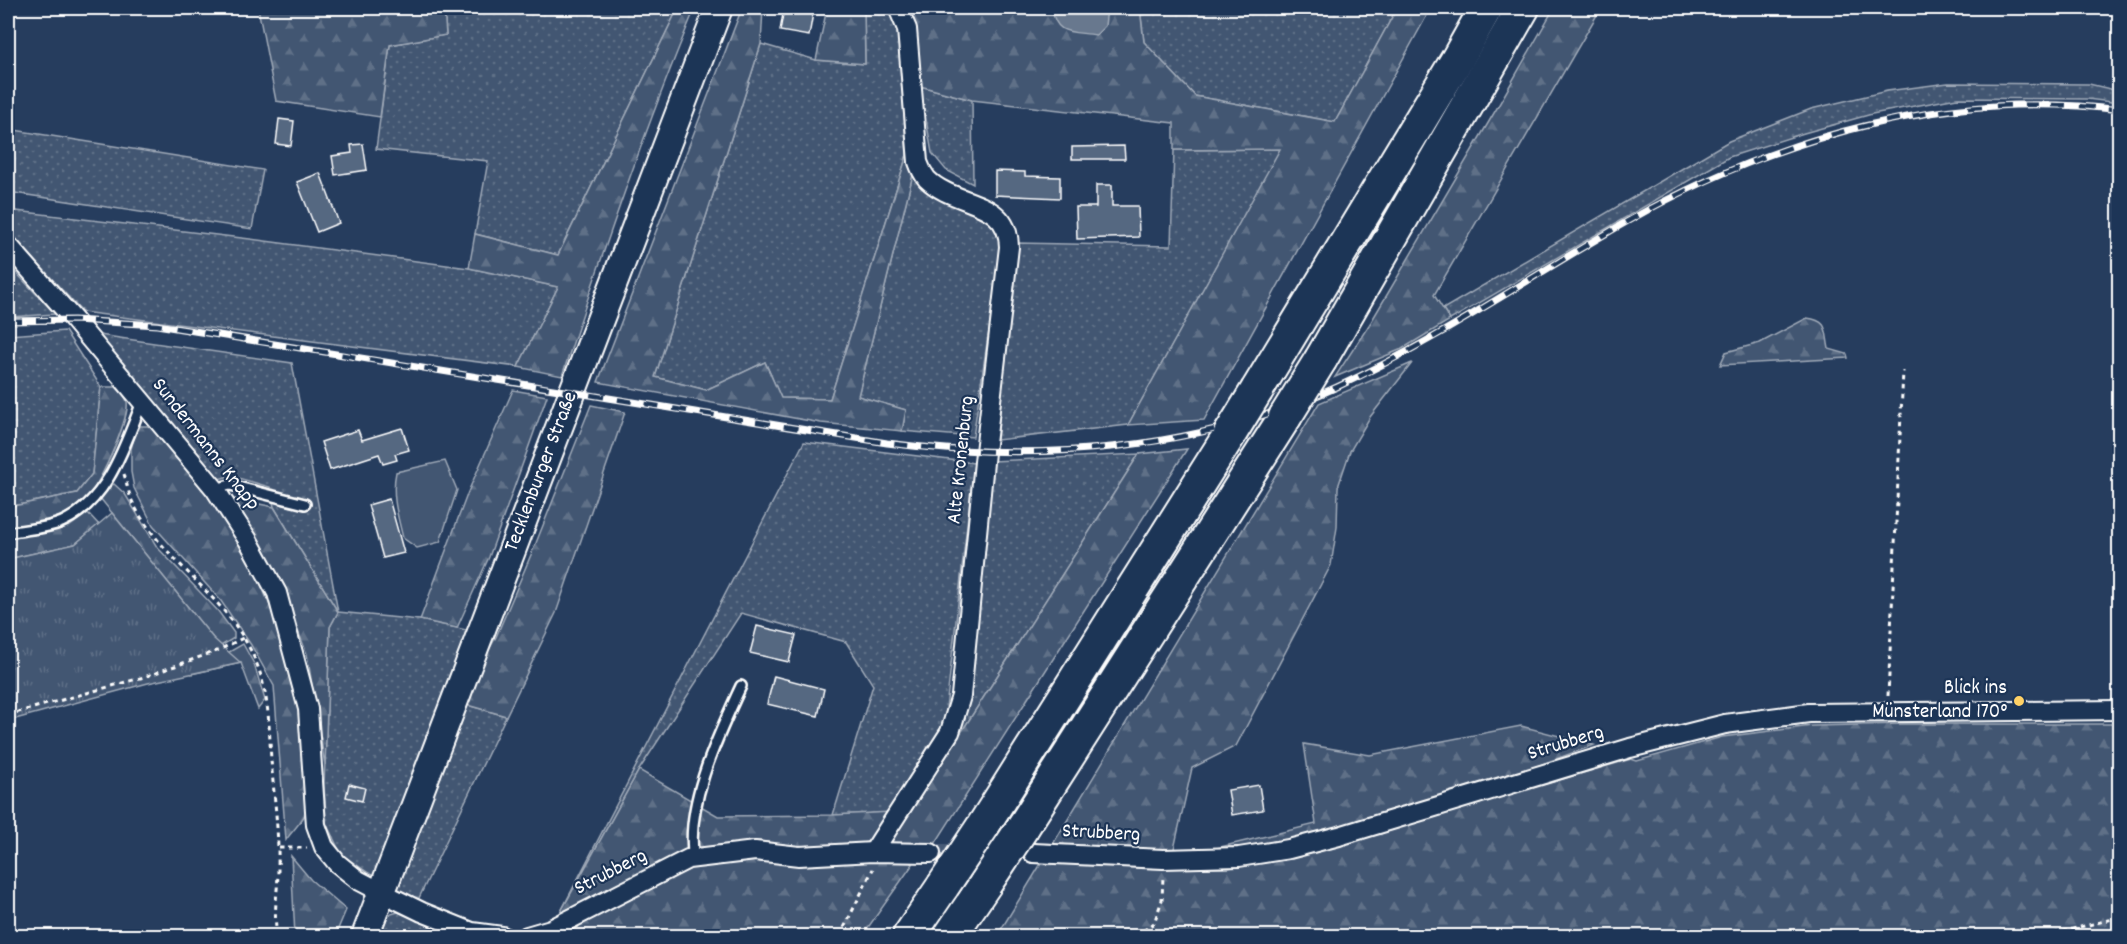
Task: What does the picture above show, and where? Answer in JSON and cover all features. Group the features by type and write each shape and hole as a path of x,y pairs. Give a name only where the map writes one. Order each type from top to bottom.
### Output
{"highway":[{"path":"909,936 982,826 1230,434 1486,8"},
{"path":"950,936 986,883 1028,840 1321,359 1524,8"}],"main road":[{"name":"Tecklenburger Straße","path":"365,936 719,8"}],"street":[{"name":"Alte Kronenburg","path":"873,852 950,732 961,696 986,441 1009,247 1009,234 1003,222 994,213 941,190 925,177 918,162 907,29 898,8"},
{"name":"Sundermanns Knapp","path":"8,245 216,489 248,540 277,593 308,709 316,825 324,848 337,864 358,880 381,892"},
{"name":"Strubberg","path":"1028,840 1163,859 1239,857 1289,849 1630,748 1725,723 1809,713 2120,710"},
{"name":"Strubberg","path":"527,936 551,929 688,859 755,851 799,856 873,852 931,853"},
{"path":"381,892 422,912 472,932 502,936"}],"lane":[{"path":"8,532 60,523 84,510 120,458 142,401"},
{"path":"216,489 230,485 304,504"},
{"path":"694,859 693,820 705,772 741,686"}],"path":[{"path":"1887,712 1903,371"},
{"path":"120,458 133,503 158,540 204,587 231,619 255,659 266,689 279,848 274,916 278,936"},
{"path":"8,715 144,677 217,651 243,638"},
{"path":"279,848 324,848"},
{"path":"840,936 873,872 873,852"},
{"path":"1136,936 1154,923 1162,900 1163,859"},
{"path":"2045,936 2120,917"}],"green space":[{"path":"258,8 336,8 340,12 360,8 444,8 446,35 390,45 380,117 276,101"},
{"path":"444,8 678,8 558,255 475,234 488,161 376,149 390,45 446,35"},
{"path":"678,8 695,8 642,144 562,376 518,367 558,287 469,268 475,234 558,255"},
{"path":"742,8 763,8 761,44 655,377 706,390 765,362 781,398 830,399 907,155 915,166 858,396 906,410 902,431 821,423 598,382"},
{"path":"827,8 864,8 865,64 816,60"},
{"path":"864,8 890,8 898,34 907,155 830,399 781,398 765,362 706,390 655,377 761,44 816,60 865,64"},
{"path":"907,8 1140,8 1144,42 1195,96 1335,122 1397,8 1431,8 1204,420 1128,425 1280,149 1174,150 1174,123 972,100 920,86"},
{"path":"1140,8 1397,8 1335,122 1195,96 1144,42"},
{"path":"1554,8 1601,8 1434,295 1450,320 1402,349 1335,377 1371,322"},
{"path":"1948,83 2089,84 2119,91 2119,103 2087,99 1957,98 1872,114 1804,133 1729,157 1450,320 1443,309 1729,141 1811,109 1887,91"},
{"path":"920,86 972,100 973,184 946,170 932,153"},
{"path":"8,129 263,170 252,229 8,192"},
{"path":"1281,149 1128,425 997,440 1017,243 1171,246 1174,150"},
{"path":"915,166 993,223 1002,242 973,437 902,431 906,410 858,396"},
{"path":"8,210 469,268 558,287 518,367 82,312 8,230"},
{"path":"8,264 55,314 8,317"},
{"path":"1807,318 1823,324 1829,349 1847,354 1848,358 1720,365 1726,352 1760,343"},
{"path":"65,331 101,387 92,474 77,493 8,507 8,335"},
{"path":"99,335 292,363 338,612 274,507 270,487 231,476 218,479"},
{"path":"1412,363 1370,417 1350,451 1338,487 1337,527 1331,565 1236,746 1192,768 1174,849 1208,850 1316,824 1304,744 1370,755 1521,726 1594,745 1488,784 1370,818 1297,837 1226,850 1205,852 1144,850 1053,844 1319,403"},
{"path":"101,387 116,387 127,402 127,411 111,456 95,487 81,506 65,516 8,529 8,507 77,493 92,474"},
{"path":"513,390 547,396 489,557 457,628 420,620 468,492"},
{"path":"591,405 625,412 556,613 506,716 467,705 478,670 496,637"},
{"path":"140,426 148,426 156,432 217,507 250,562 275,618 298,707 308,796 308,806 301,822 286,840 274,686 251,645 221,601 153,525 134,488 131,472 131,449"},
{"path":"804,442 974,463 944,726 887,813 833,815 873,685 846,642 741,613 639,770 558,917"},
{"path":"1187,449 935,844 801,847 759,841 683,854 558,917 639,770 718,816 833,815 911,811 1139,454"},
{"path":"1139,454 957,739 974,653 992,461"},
{"path":"445,461 457,490 440,542 417,548 403,538 395,497 396,472"},
{"path":"114,484 125,494 157,547 218,611 234,633 234,638 216,649 8,684 213,638 100,498"},
{"path":"235,499 274,507 338,612 330,627 325,765 307,654 276,574"},
{"path":"88,513 99,525 75,544 8,559 8,538 70,526"},
{"path":"112,513 213,638 241,663 148,683 8,721 8,559 75,544"},
{"path":"338,612 420,620 471,631 373,876 341,854 326,823 324,785 330,627"},
{"path":"243,644 254,664 265,700 258,709 241,663 191,674"},
{"path":"467,705 506,716 418,900 393,887"},
{"path":"2119,724 2119,936 997,936 1042,862 1143,868 1229,868 1387,830 1631,759 1637,761 1722,737 1812,726"},
{"path":"291,856 311,880 346,910 335,936 295,936"},
{"path":"754,858 904,859 913,864 862,936 554,936 692,868"},
{"path":"398,912 443,931 440,936 380,936 388,915"}],"shaded area":[{"path":"1052,8 1107,8 1105,26 1096,35 1066,30 1057,23"}],"building":[{"path":"784,8 813,13 809,36 780,31"},
{"path":"279,119 294,121 291,146 276,144"},
{"path":"363,144 367,170 335,175 332,156 352,153 351,145"},
{"path":"1124,146 1125,159 1072,159 1072,147"},
{"path":"995,171 1025,172 1025,176 1060,177 1060,198 995,195"},
{"path":"320,173 339,223 317,232 297,182"},
{"path":"1096,185 1112,185 1112,206 1138,206 1139,237 1077,239 1076,207 1096,207"},
{"path":"402,428 409,450 395,454 397,460 383,464 379,454 330,470 321,442 358,430 362,440"},
{"path":"389,499 404,553 383,558 368,505"},
{"path":"757,626 796,635 789,662 750,653"},
{"path":"774,676 824,689 818,716 767,704"},
{"path":"349,784 365,788 362,801 346,797"},
{"path":"1259,785 1263,810 1232,815 1228,790"}],"tunnel":[{"path":"931,853 1010,853"}],"railway":[{"path":"8,321 74,320 157,325 887,443 1002,452 1059,451 1116,446 1173,438 1229,426 1283,409 1337,387 1412,349 1628,221 1685,191 1743,165 1804,143 1865,126 1928,113 1992,106 2056,105 2120,110"}],"place":[{"name":"Blick ins Münsterland 170°","path":"2019,701"}]}
